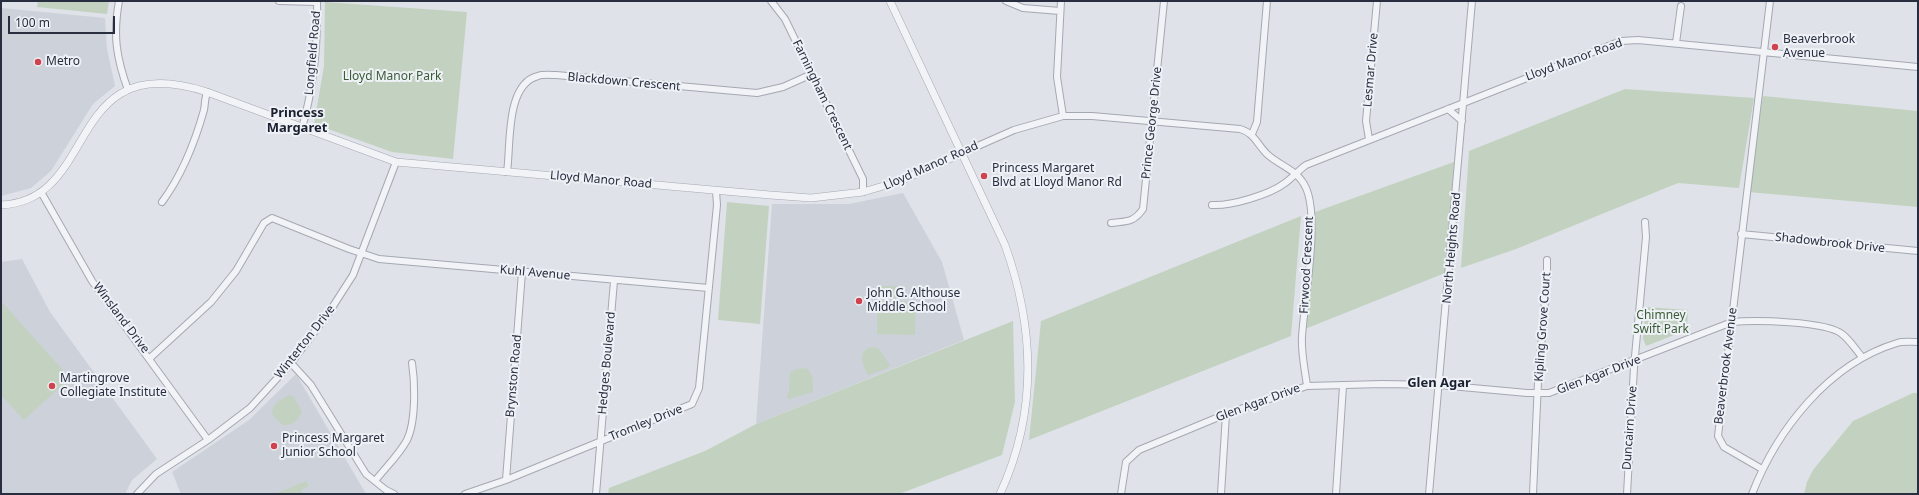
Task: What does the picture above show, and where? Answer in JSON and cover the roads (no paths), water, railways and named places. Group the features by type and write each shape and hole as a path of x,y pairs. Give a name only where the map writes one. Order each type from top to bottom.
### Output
{"street":[{"path":"119,1 115,26 116,46 118,60 128,90"},
{"path":"280,1 317,2"},
{"name":"Farningham Crescent","path":"771,1 785,19 812,74 862,179 863,192"},
{"path":"890,1 1005,245 1013,268 1024,312 1029,363 1026,409 1013,461 1000,494"},
{"path":"1006,1 1023,8 1060,11"},
{"path":"1061,1 1057,77 1064,116"},
{"name":"Prince George Drive","path":"1111,222 1130,221 1136,218 1143,209 1164,1"},
{"path":"1252,134 1257,122 1267,1"},
{"name":"Lesmar Drive","path":"1369,139 1366,121 1377,1"},
{"name":"North Heights Road","path":"1430,494 1472,1"},
{"name":"Beaverbrook Avenue","path":"1762,469 1724,447 1718,436 1770,1"},
{"name":"Longfield Road","path":"302,128 310,96 315,64 317,2"},
{"path":"1676,43 1681,6"},
{"name":"Lloyd Manor Road","path":"1212,205 1224,206 1236,203 1278,187 1306,165 1612,44 1638,40 1918,67"},
{"name":"Blackdown Crescent","path":"507,172 513,105 528,81 537,76 556,75 757,93 783,87 812,74"},
{"name":"Lloyd Manor Road","path":"1,205 17,203 42,192 54,181 66,167 97,114 112,99 128,90 158,83 178,85 207,92 396,162 716,191 811,198 863,192 900,182 1014,130 1064,116 1092,116 1240,129 1252,134"},
{"path":"162,202 174,186 195,136 204,108 207,92"},
{"path":"1448,109 1462,121"},
{"name":"Firwood Crescent","path":"1252,134 1268,155 1296,173 1306,188 1312,222 1302,339 1307,386"},
{"name":"Winterton Drive","path":"137,494 156,474 208,440 250,408 291,363 328,314 353,275 396,162"},
{"name":"Tromley Drive","path":"465,494 506,480 686,407 695,399 698,388 717,205 716,191"},
{"name":"Winsland Drive","path":"42,192 92,281 150,358 208,440"},
{"name":"Kuhl Avenue","path":"150,358 211,302 236,271 260,229 268,219 276,219 292,227 379,259 708,288"},
{"name":"Duncairn Drive","path":"1627,494 1634,361 1646,237 1645,222"},
{"name":"Shadowbrook Drive","path":"1742,234 1918,251"},
{"name":"Kipling Grove Court","path":"1533,494 1538,394 1548,278 1547,260"},
{"name":"Brynston Road","path":"506,480 522,272"},
{"name":"Hedges Boulevard","path":"596,494 614,280"},
{"name":"Glen Agar Drive","path":"1121,494 1126,462 1139,450 1226,414 1307,386 1382,384 1440,385 1538,394 1555,392 1732,322 1752,320 1825,326 1841,333 1862,357"},
{"path":"1752,494 1762,469 1794,419 1832,379 1862,357 1898,343 1918,342"},
{"path":"291,363 311,385 366,474 386,490 394,494"},
{"path":"375,481 407,439 412,411 414,375 412,363"},
{"path":"1336,494 1343,386"},
{"path":"1221,494 1226,414"}],"place":[{"name":"Beaverbrook Avenue","path":"1775,47"},
{"name":"Metro","path":"38,62"},
{"name":"Princess Margaret Blvd at Lloyd Manor Rd","path":"984,176"},
{"name":"John G. Althouse Middle School","path":"859,301"},
{"name":"Martingrove Collegiate Institute","path":"52,386"},
{"name":"Princess Margaret Junior School","path":"274,446"}],"district":[{"name":"Princess Margaret","path":"297,120"},
{"name":"Glen Agar","path":"1439,383"}],"park label":[{"name":"Lloyd Manor Park","path":"392,77"},
{"name":"Chimney Swift Park","path":"1661,323"}]}
